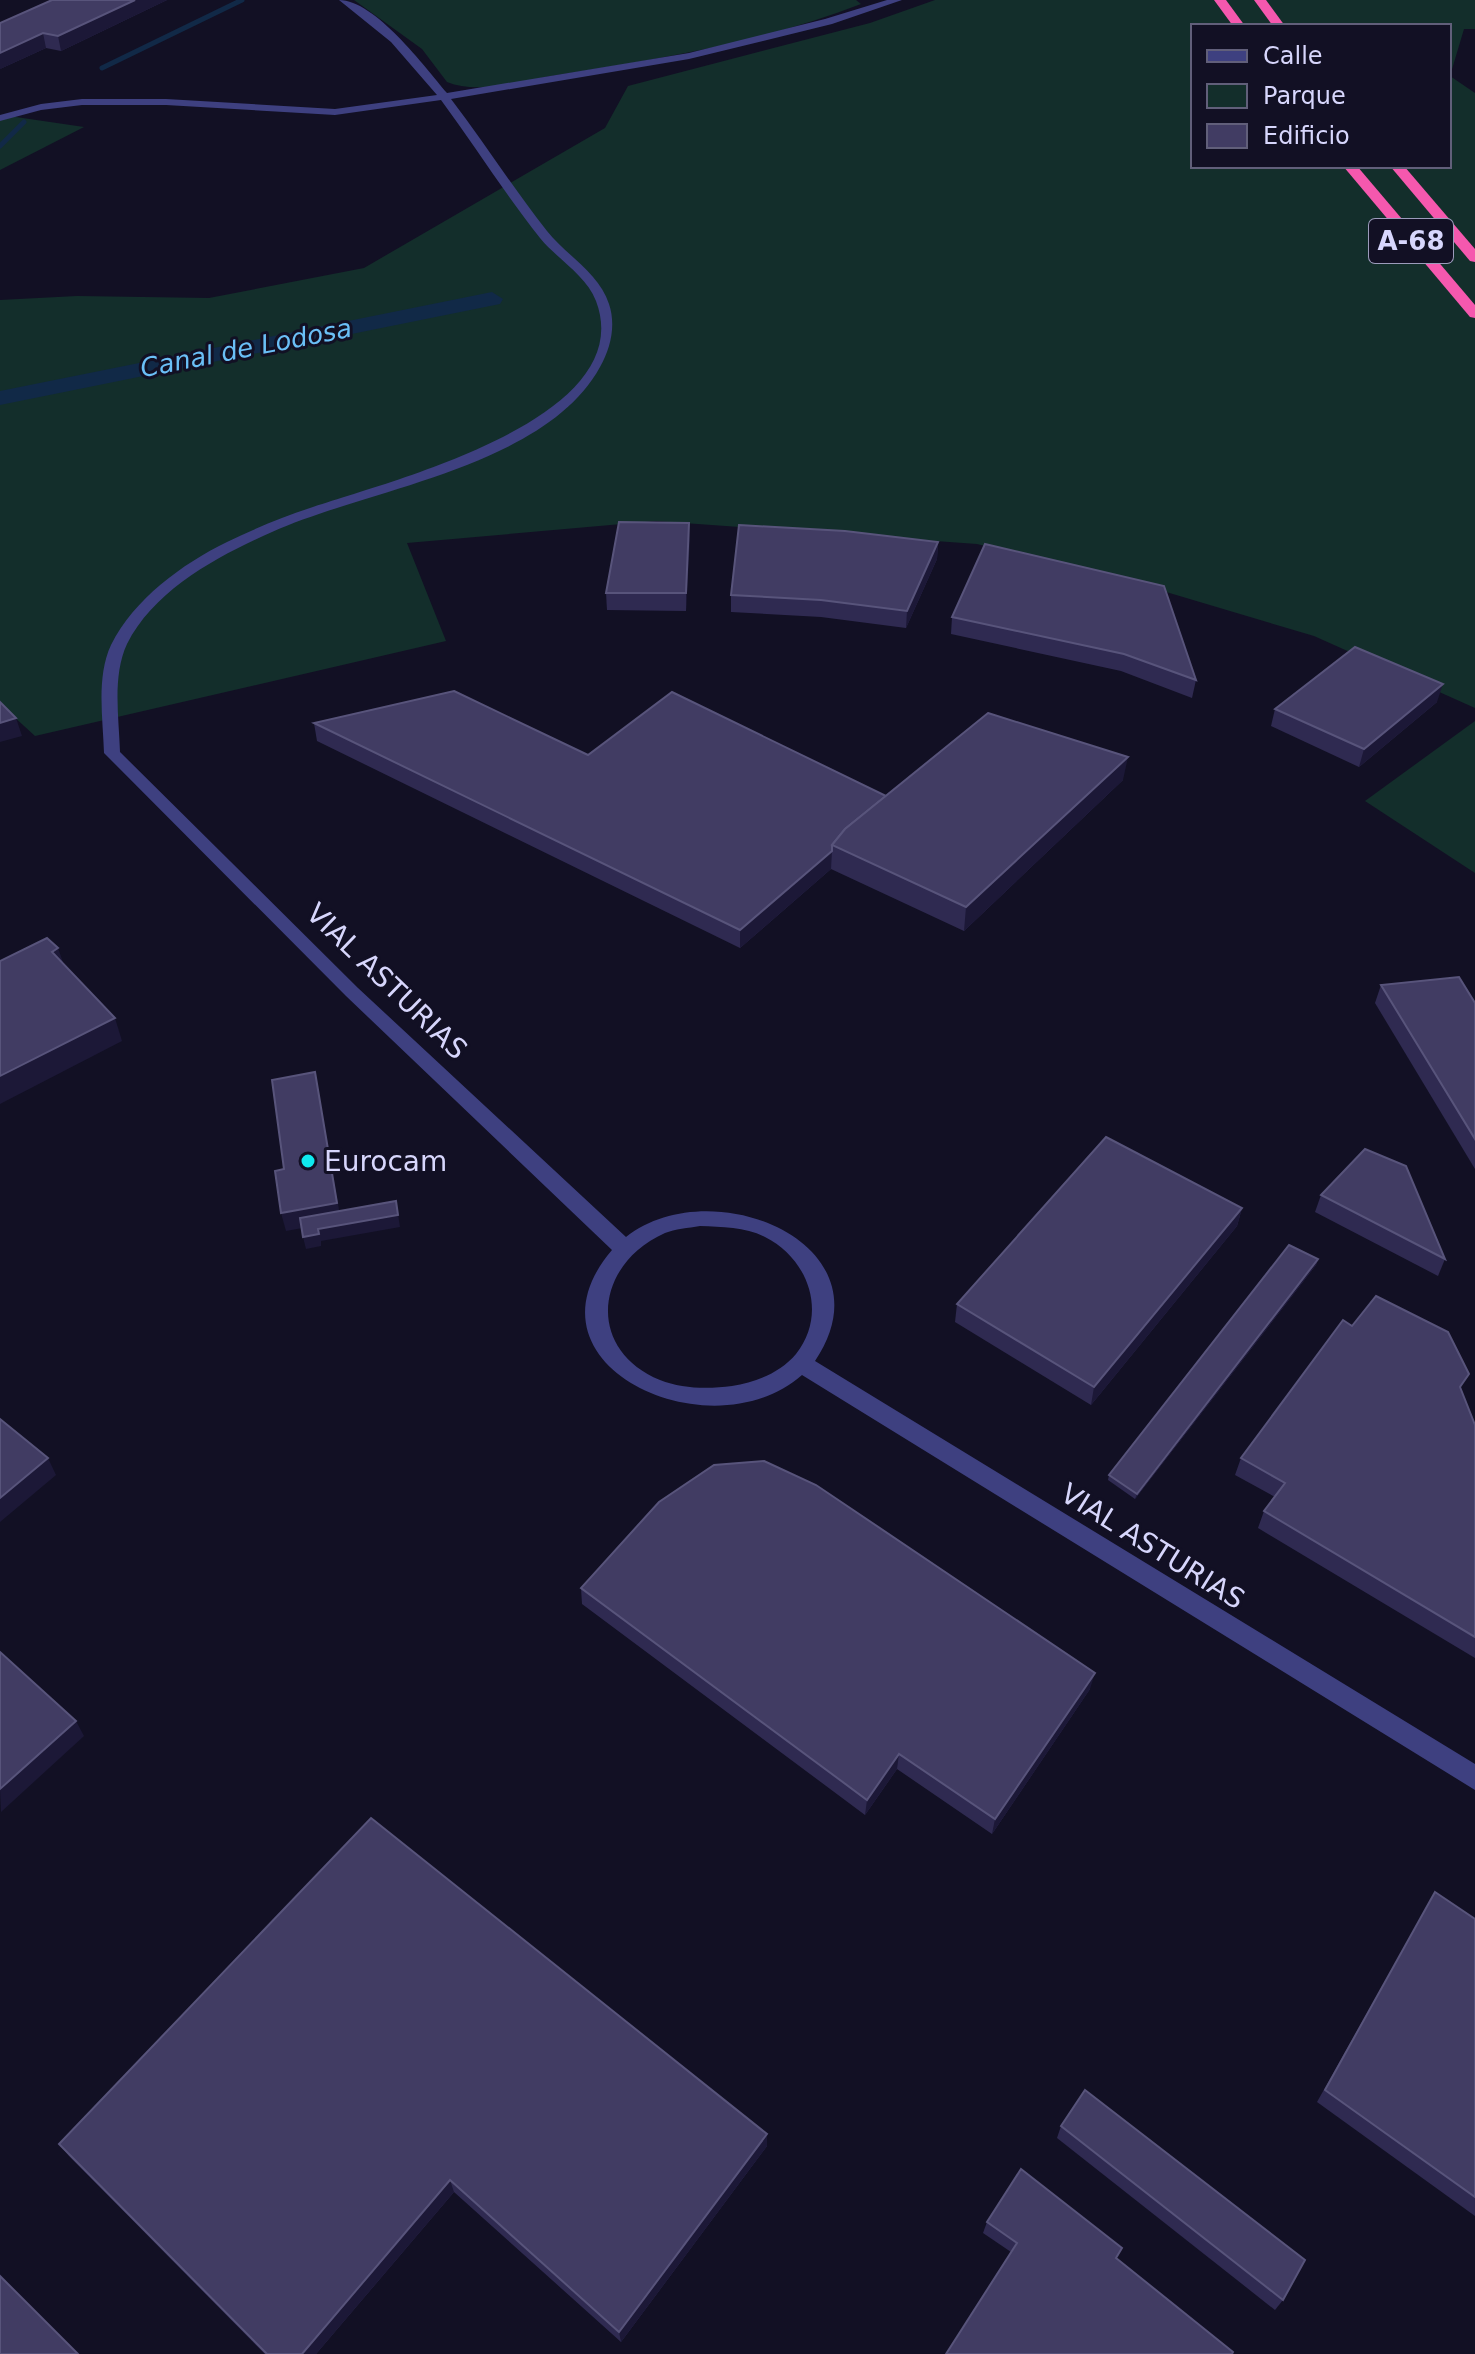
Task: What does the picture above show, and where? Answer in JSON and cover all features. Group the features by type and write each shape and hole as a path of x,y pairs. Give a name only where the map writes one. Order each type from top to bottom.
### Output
{"highway":[{"path":"1220,0 1238,24"},
{"path":"1260,0 1278,24"},
{"name":"A-68","path":"1352,168 1475,314"},
{"name":"A-68","path":"1399,168 1475,258"}],"street":[{"path":"344,0 401,47 441,97"},
{"path":"0,118 24,110 75,101 116,100 289,113 335,112 693,57 835,21 897,0"},
{"name":"VIAL ASTURIAS","path":"441,97 553,245 588,278 602,300 607,318 605,340 598,362 559,408 492,448 278,524 188,570 136,618 117,649 112,684 112,753 352,992 624,1248"},
{"path":"700,1218 743,1221 782,1236 810,1262 824,1295 821,1331 801,1363 766,1387 721,1397 675,1394 635,1376 607,1348 595,1313 602,1278 624,1248 658,1227 700,1218"},
{"name":"VIAL ASTURIAS","path":"801,1363 1475,1778"}],"green space":[{"path":"354,0 856,0 861,4 787,29 711,48 502,85 473,87 447,82 422,49"},
{"path":"935,0 1475,0 1475,29 1464,29 1451,73 1451,24 1191,24 1191,168 1451,168 1451,77 1475,93 1475,708 1314,636 1136,583 977,544 656,521 407,543 446,641 35,736 0,704 0,300 77,296 209,298 364,268 605,128 628,86 870,23"},
{"path":"9,116 84,127 0,170 0,120"},
{"path":"1475,721 1475,873 1365,801"}],"building":[{"path":"52,0 135,0 58,36 43,33 0,53 0,23"},
{"path":"619,522 689,523 686,593 606,593"},
{"path":"739,525 845,531 938,542 907,611 821,600 731,595"},
{"path":"985,544 1164,586 1196,680 1124,654 952,617"},
{"path":"1355,647 1443,684 1364,749 1275,709"},
{"path":"454,691 588,755 672,692 886,796 845,829 832,845 832,851 740,930 314,723"},
{"path":"0,702 16,718 0,723"},
{"path":"988,713 1128,757 966,907 832,845 845,829"},
{"path":"47,938 58,948 52,952 115,1018 0,1076 0,961"},
{"path":"1459,977 1475,1003 1475,1139 1381,985"},
{"name":"Eurocam","path":"315,1072 337,1203 281,1213 275,1171 284,1169 272,1080"},
{"path":"1106,1137 1242,1208 1094,1387 957,1304"},
{"path":"1365,1149 1406,1166 1445,1259 1321,1195"},
{"path":"396,1201 398,1215 318,1229 319,1234 303,1237 300,1218"},
{"path":"1289,1245 1318,1259 1137,1494 1109,1475"},
{"path":"1376,1296 1448,1332 1469,1374 1460,1387 1475,1425 1475,1637 1264,1511 1285,1483 1241,1458 1343,1320 1352,1326"},
{"path":"0,1419 48,1458 0,1498"},
{"path":"764,1461 816,1485 1095,1673 995,1819 899,1754 867,1800 581,1588 659,1502 714,1465"},
{"path":"0,1652 76,1721 0,1789"},
{"path":"371,1818 767,2134 619,2332 450,2180 302,2354 267,2354 59,2144"},
{"path":"1435,1892 1475,1919 1475,2197 1325,2090"},
{"path":"1085,2090 1305,2260 1283,2300 1061,2126"},
{"path":"1021,2169 1122,2248 1116,2258 1232,2354 946,2354 1017,2243 987,2222"},
{"path":"0,2276 78,2354 0,2354"}],"waterway":[{"path":"102,68 242,0"},
{"path":"0,146 24,122"},
{"name":"Canal de Lodosa","path":"0,398 492,299"}],"place":[{"name":"Eurocam","path":"308,1161"}]}
